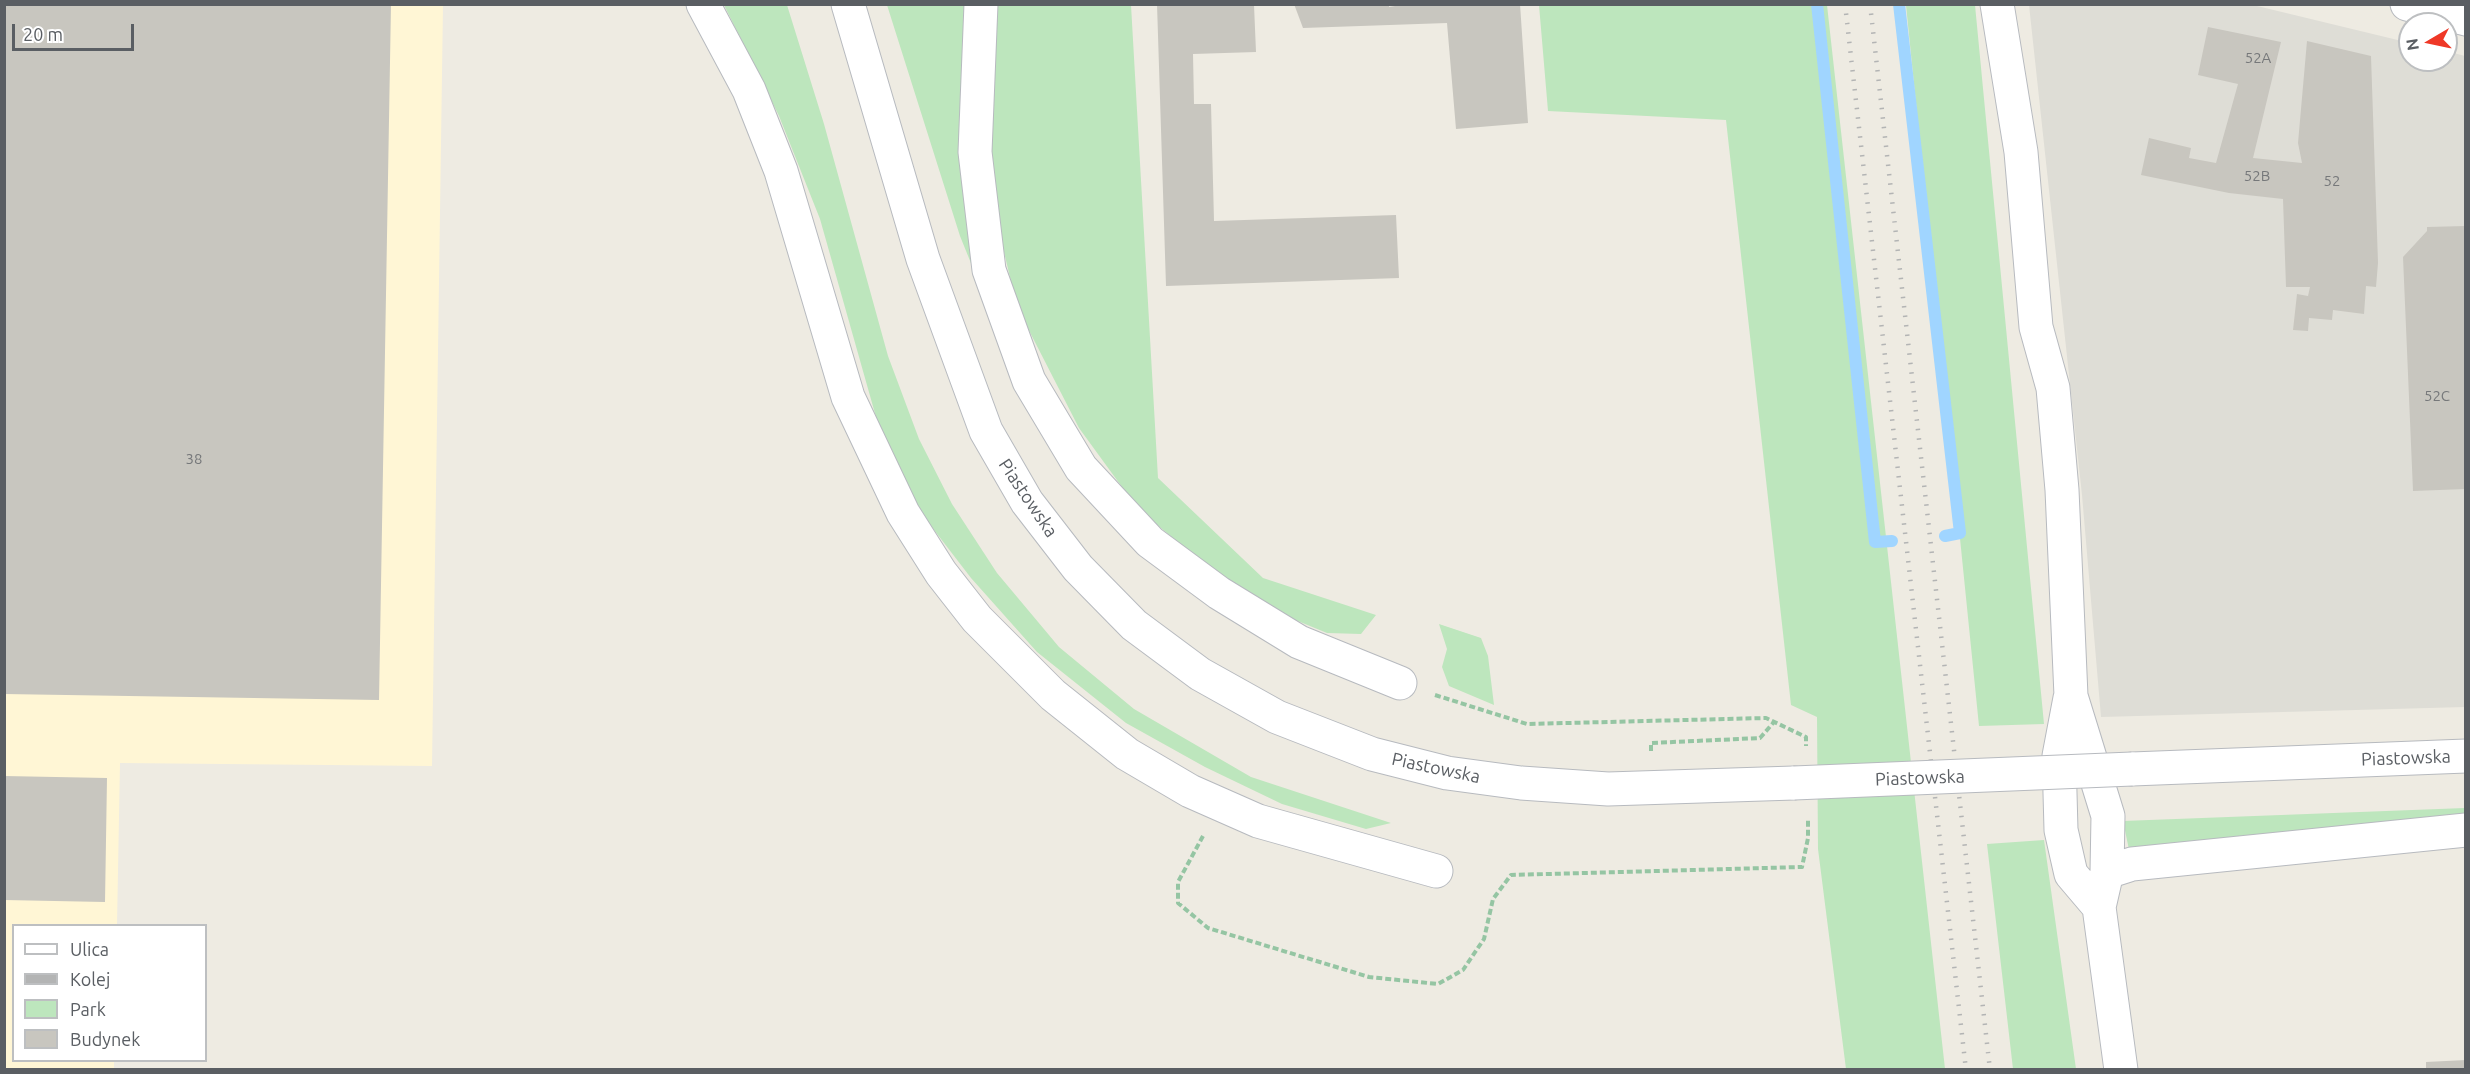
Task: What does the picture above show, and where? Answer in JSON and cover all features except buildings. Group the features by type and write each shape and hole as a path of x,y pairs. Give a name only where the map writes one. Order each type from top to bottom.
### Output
{"street":[{"path":"703,4 749,90 781,171 848,397 903,513 941,573 977,619 1053,695 1127,754 1190,790 1258,820 1436,871"},
{"name":"Piastowska","path":"848,4 923,259 986,431 1027,502 1078,568 1134,625 1200,674 1277,717 1372,754 1447,773 1521,783 1608,789 2466,756"},
{"path":"981,4 975,152 989,270 1029,381 1081,468 1150,542 1219,592 1299,642 1400,683"},
{"path":"1998,4 2021,152 2036,327 2053,388 2062,490 2071,696 2059,756 2061,830 2071,874 2099,907"},
{"path":"2407,4 2466,19"},
{"path":"2071,696 2108,816 2107,872 2099,907 2121,1070"},
{"path":"2107,872 2132,864 2466,830"}],"path":[{"path":"1400,683 1527,724 1766,718 1806,737 1806,749"},
{"path":"1651,755 1651,743 1761,738 1774,722"},
{"path":"1220,804 1178,882 1178,903 1208,928 1369,976 1438,984 1463,970 1484,939 1493,900 1511,875 1802,867 1808,838 1808,816"}],"shaded area":[{"path":"5,5 443,5 432,766 120,763 117,924 12,924 12,1062 114,1062 114,1069 5,1070"},
{"path":"2029,5 2253,5 2398,40 2398,72 2458,72 2458,54 2465,56 2465,707 2101,717 2082,495"}],"green space":[{"path":"724,5 787,5 824,124 888,356 919,439 952,504 997,573 1059,647 1134,709 1251,777 1391,823 1366,829 1282,804 1205,767 1126,723 1037,652 971,578 921,513 876,417 820,219 779,116"},
{"path":"887,5 969,5 962,58 965,201 1006,350 960,236"},
{"path":"993,5 1131,5 1158,478 1263,578 1376,615 1361,634 1327,633 1249,601 1138,509 1079,428 1017,307 991,197"},
{"path":"1539,5 1827,5 1945,1069 1846,1069 1818,849 1817,717 1791,705 1726,120 1548,111"},
{"path":"1906,5 1975,5 2044,724 1979,726"},
{"path":"1439,624 1481,638 1488,656 1494,705 1449,686 1442,667 1447,649"},
{"path":"2465,808 2466,836 2132,864 2123,821"},
{"path":"2044,840 2076,1069 2013,1069 1987,844"}],"waterway":[{"path":"1817,4 1875,542 1892,541"},
{"path":"1899,4 1960,533 1945,536"}],"railway":[{"path":"1845,4 1966,1070"},
{"path":"1870,4 1990,1070"}]}
